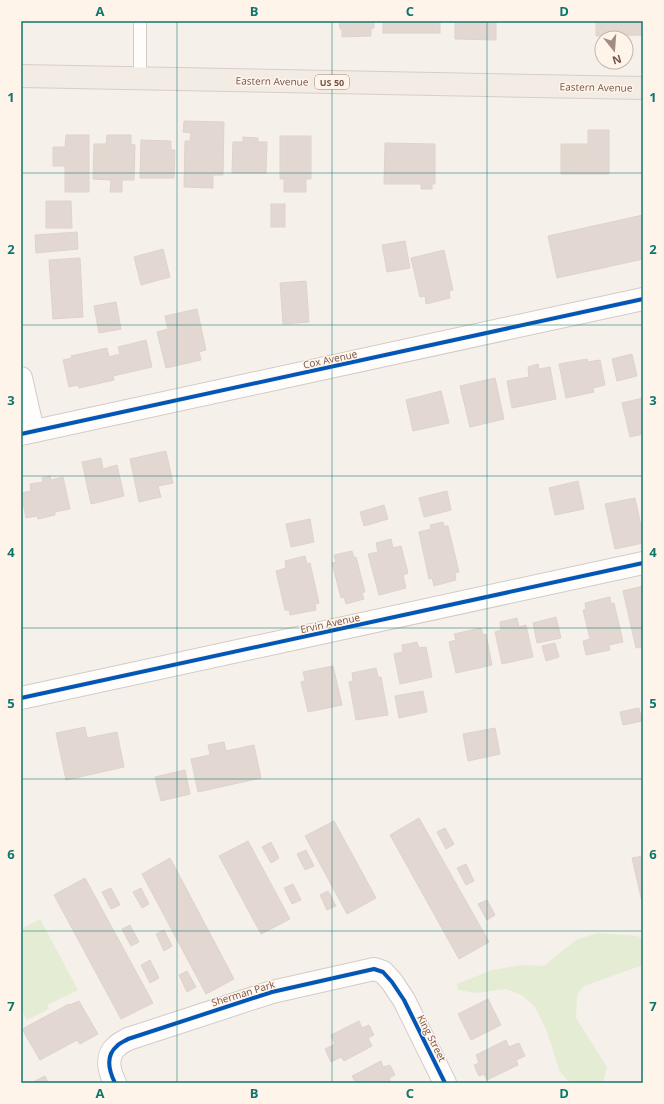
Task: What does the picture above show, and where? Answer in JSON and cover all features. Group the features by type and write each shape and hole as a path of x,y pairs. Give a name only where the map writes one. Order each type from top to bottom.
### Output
{"main road":[{"name":"Eastern Avenue","path":"21,76 527,87 643,88"}],"street":[{"name":"Cox Avenue","path":"27,433 643,299"},
{"path":"21,378 27,433"},
{"name":"Ervin Avenue","path":"21,698 643,563"},
{"name":"Sherman Park","path":"115,1083 109,1065 110,1056 117,1046 128,1040 272,992 374,969 383,972 404,1000"},
{"name":"King Street","path":"404,1000 445,1083"}],"lane":[{"path":"140,21 140,78"}],"green space":[{"path":"40,919 78,990 47,1005 49,1009 27,1020 21,1010 21,929"},
{"path":"597,933 637,936 643,939 643,965 584,986 577,995 576,1018 607,1067 603,1083 570,1083 560,1072 546,1029 535,1007 523,996 506,989 475,993 458,990 457,984 492,970 522,965 544,966 576,940"}],"building":[{"path":"339,21 374,21 374,28 371,28 371,36 342,37 342,29 340,29"},
{"path":"383,21 440,21 440,33 383,33"},
{"path":"455,21 496,21 496,40 455,39"},
{"path":"596,21 643,21 643,35 634,35 634,30 596,30"},
{"path":"184,121 224,122 223,175 213,175 213,188 184,187 185,141 190,141 191,133 183,132"},
{"path":"588,130 609,130 609,174 561,174 561,144 588,144"},
{"path":"66,135 89,135 89,192 65,192 65,166 53,166 53,147 65,147"},
{"path":"107,135 131,135 131,144 135,145 134,180 122,180 122,192 110,192 111,180 93,179 94,144 106,144"},
{"path":"280,136 311,136 311,179 306,179 306,192 284,192 284,179 280,179"},
{"path":"243,137 258,138 258,142 267,142 266,173 232,173 233,142 243,142"},
{"path":"141,140 171,141 171,150 175,150 174,178 140,178"},
{"path":"385,143 435,144 435,184 432,184 432,189 421,189 421,184 384,184"},
{"path":"46,201 71,201 72,228 46,228"},
{"path":"271,204 285,204 285,227 271,227"},
{"path":"643,215 643,259 557,278 548,236"},
{"path":"77,232 78,249 36,253 35,235"},
{"path":"405,241 410,268 387,272 382,245"},
{"path":"163,249 170,277 141,285 134,257"},
{"path":"444,250 453,290 449,291 450,298 426,304 425,296 420,297 411,258"},
{"path":"80,258 83,317 53,319 49,260"},
{"path":"306,281 309,322 283,324 280,283"},
{"path":"116,302 121,329 99,333 94,306"},
{"path":"197,309 206,350 199,352 201,360 166,368 157,332 168,329 165,316"},
{"path":"146,340 152,367 113,376 114,380 79,388 78,385 69,387 63,360 72,358 71,356 107,348 109,357 120,354 118,347"},
{"path":"632,354 637,376 617,381 612,359"},
{"path":"587,359 588,362 600,360 605,385 593,388 594,392 566,398 559,364"},
{"path":"538,364 539,369 550,367 556,399 512,408 507,381 529,377 528,367"},
{"path":"495,378 504,419 470,427 460,386"},
{"path":"441,391 449,423 413,431 406,400"},
{"path":"643,398 643,434 630,437 622,403"},
{"path":"166,451 173,483 158,486 161,497 139,502 130,459"},
{"path":"101,458 103,469 117,465 124,496 91,504 82,462"},
{"path":"50,476 51,480 63,477 70,509 55,512 55,515 38,519 37,516 26,518 21,493 31,491 30,484 43,482 42,478"},
{"path":"578,481 584,509 555,515 549,488"},
{"path":"447,491 451,510 424,517 419,498"},
{"path":"635,498 643,535 643,543 615,549 605,504"},
{"path":"384,505 388,519 364,526 360,512"},
{"path":"310,519 314,542 291,547 286,524"},
{"path":"443,522 444,526 448,526 459,572 455,573 456,580 434,586 432,578 429,579 419,532 431,529 430,525"},
{"path":"391,539 393,548 401,546 408,573 403,575 406,588 379,595 368,554 378,552 376,543"},
{"path":"352,551 354,558 356,557 365,592 362,593 364,599 346,604 344,597 341,598 332,563 336,562 334,555"},
{"path":"305,556 307,564 310,563 319,603 315,604 316,610 290,615 289,610 285,610 276,571 286,568 285,561"},
{"path":"643,586 643,647 636,648 623,591"},
{"path":"610,597 611,604 614,603 623,642 609,645 610,650 586,655 583,641 590,639 583,610 586,609 585,603"},
{"path":"556,617 561,638 537,643 533,623"},
{"path":"517,618 519,627 526,625 533,657 502,664 495,632 501,630 500,622"},
{"path":"481,628 483,635 486,634 492,665 456,673 449,642 456,640 454,634"},
{"path":"417,642 419,648 426,647 432,677 400,684 394,654 403,652 402,645"},
{"path":"555,643 559,657 546,661 542,646"},
{"path":"333,666 342,705 308,712 301,682 305,681 303,672"},
{"path":"376,668 378,677 381,677 388,715 356,720 349,682 353,681 352,673"},
{"path":"423,691 427,712 399,718 395,696"},
{"path":"639,708 642,721 623,725 620,712"},
{"path":"85,727 87,738 117,732 124,767 66,780 56,733"},
{"path":"495,728 500,754 468,761 463,734"},
{"path":"224,742 226,751 254,745 261,778 198,792 191,759 210,755 208,745"},
{"path":"185,770 190,794 161,801 155,777"},
{"path":"419,818 489,942 459,959 390,835"},
{"path":"334,821 376,898 347,914 305,836"},
{"path":"445,828 454,844 446,849 437,832"},
{"path":"248,841 290,919 261,934 219,856"},
{"path":"271,842 279,858 271,863 262,847"},
{"path":"306,850 314,866 305,870 297,854"},
{"path":"643,856 643,906 632,858"},
{"path":"170,858 234,979 206,994 142,874"},
{"path":"466,864 474,881 466,885 457,868"},
{"path":"85,878 153,1003 121,1019 54,895"},
{"path":"293,884 301,900 292,904 284,888"},
{"path":"111,888 120,905 111,909 102,892"},
{"path":"141,888 149,904 142,908 133,892"},
{"path":"328,891 336,906 327,910 320,895"},
{"path":"487,900 495,915 487,920 478,904"},
{"path":"130,925 139,942 131,946 122,929"},
{"path":"164,930 172,946 164,951 156,934"},
{"path":"150,960 159,978 150,983 141,965"},
{"path":"187,971 196,987 187,992 179,975"},
{"path":"488,999 501,1025 471,1040 458,1014"},
{"path":"79,1001 98,1034 80,1044 77,1040 40,1060 22,1029 69,1004 70,1005"},
{"path":"359,1021 362,1028 369,1025 374,1035 368,1038 372,1046 344,1061 341,1057 331,1062 325,1049 335,1044 331,1035"},
{"path":"506,1040 509,1047 519,1043 525,1056 516,1060 518,1065 487,1080 484,1074 479,1076 474,1065 479,1063 476,1055"},
{"path":"381,1061 383,1067 390,1065 395,1075 389,1078 391,1083 356,1083 352,1076"},
{"path":"45,1076 48,1083 31,1083"}],"cycle path":[{"path":"21,434 643,299"},
{"path":"21,698 643,563"},
{"path":"115,1083 109,1064 111,1054 118,1045 128,1039 272,992 374,969 383,972 404,1000 445,1083"}]}
